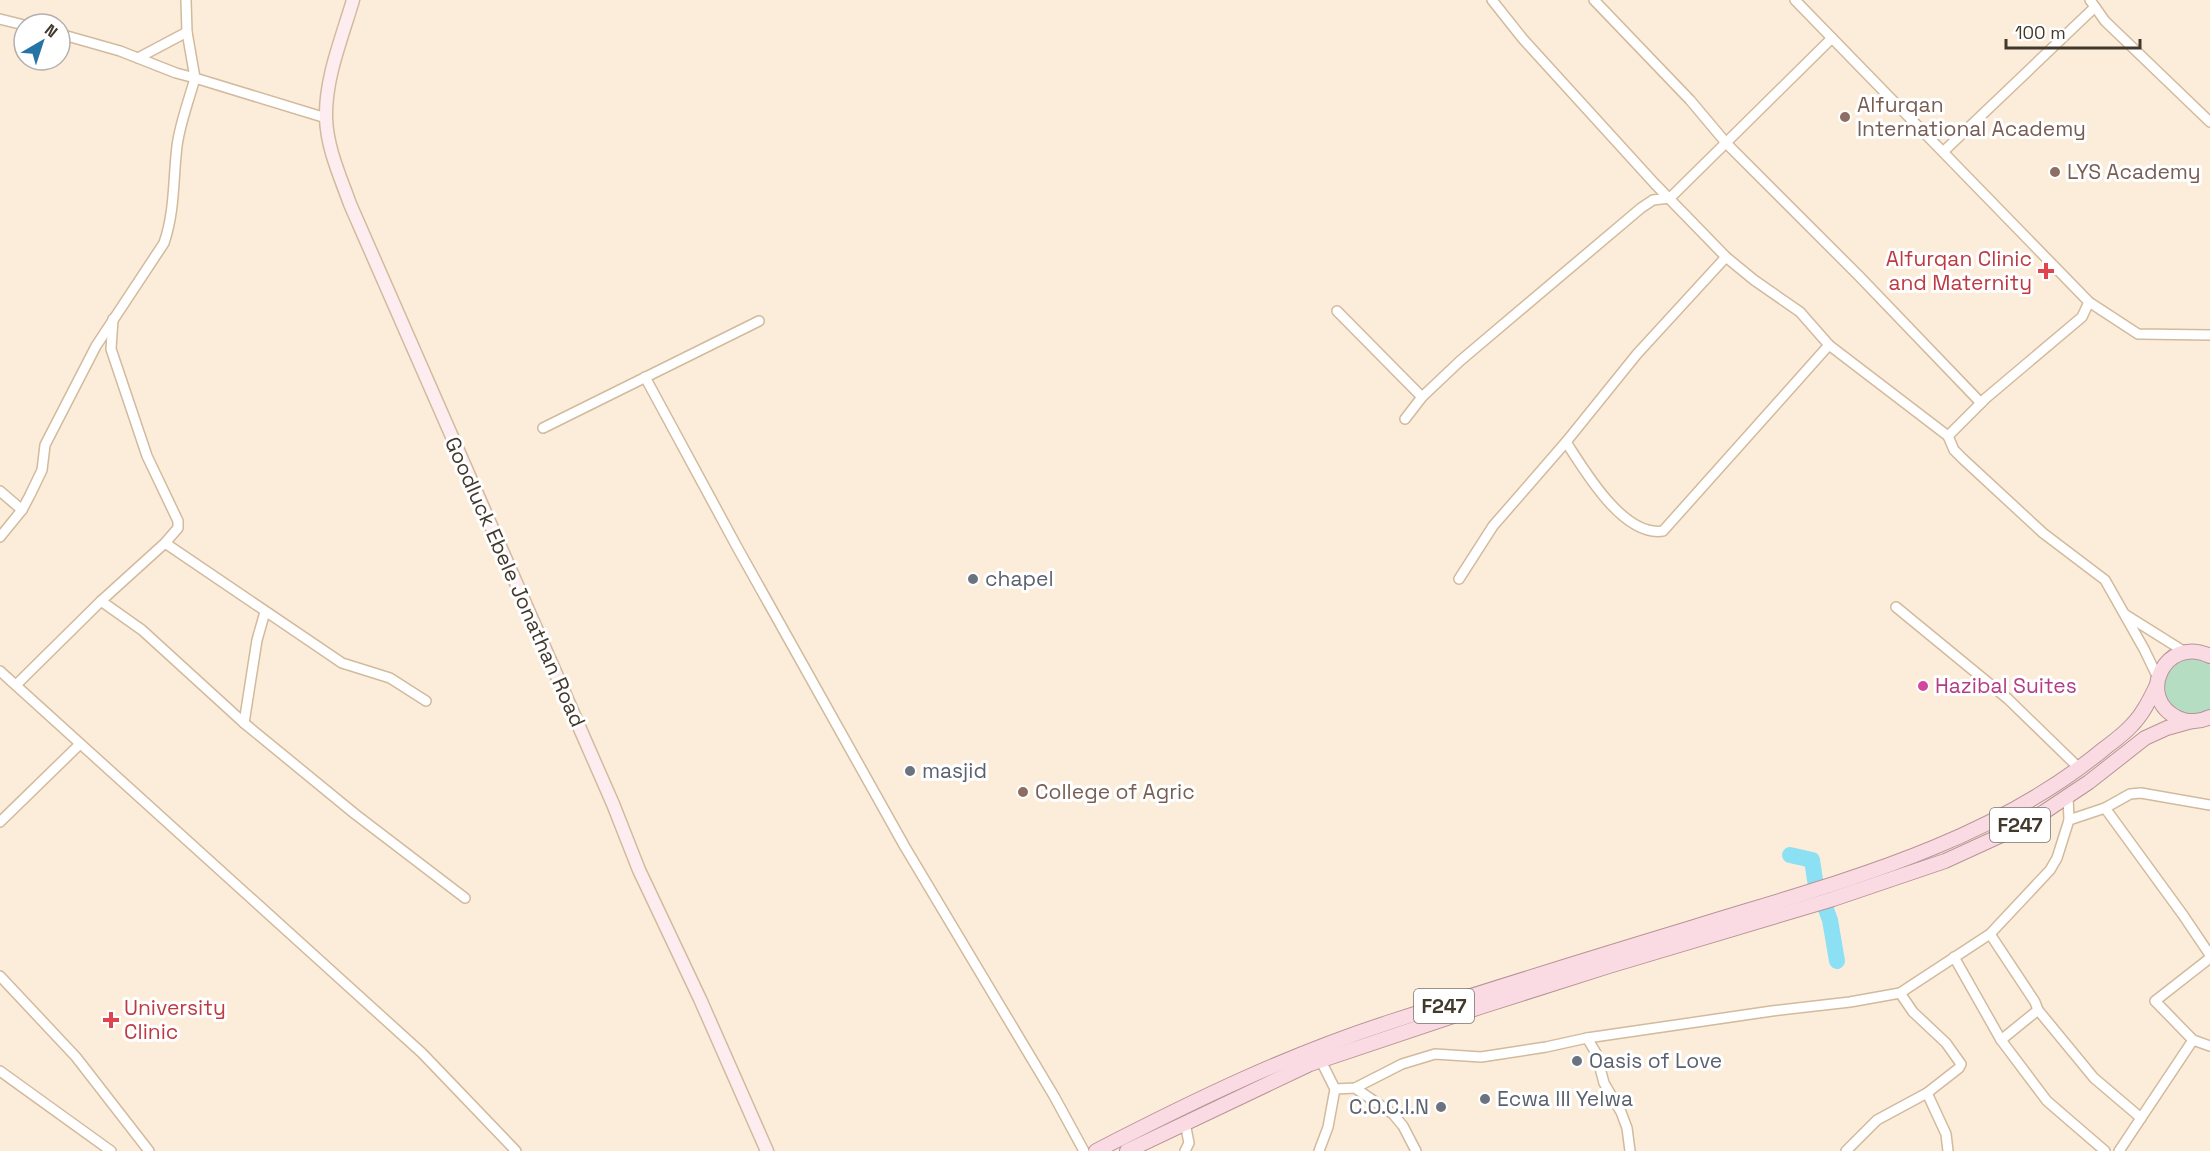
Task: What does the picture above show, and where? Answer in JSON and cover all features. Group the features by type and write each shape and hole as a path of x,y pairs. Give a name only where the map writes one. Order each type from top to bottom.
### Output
{"main road":[{"name":"Goodluck Ebele Jonathan Road","path":"353,0 330,81 326,118 330,146 354,215 613,804 639,870 700,999 767,1151"},
{"name":"F247","path":"1127,1151 1250,1091 1321,1061 1806,899 1829,884 1959,838 2036,798 2080,769 2133,725 2141,714 2165,663 2177,654 2185,652"},
{"path":"2185,652 2207,652"},
{"path":"2157,681 2158,693 2164,708 2176,718 2192,722"},
{"name":"F247","path":"1096,1151 1256,1071 1393,1021 1806,899 1833,899 1966,853 2044,812 2089,782 2145,738 2167,728 2209,718"}],"street":[{"path":"0,537 22,510 42,470 45,445 96,346 164,243 170,226 177,145 195,78 186,0"},
{"path":"1492,0 1523,39 1655,184 1726,257 1800,312 1829,345 1948,436 1954,450 2043,533 2105,580 2157,681"},
{"path":"1594,0 1690,100 1727,144 1859,276 1981,403"},
{"path":"1795,0 2090,302 2138,334 2210,335"},
{"path":"1944,151 2092,4 2105,21 2210,122"},
{"path":"138,58 188,32"},
{"path":"72,38 138,58 176,74 326,118"},
{"path":"1405,419 1422,397 1461,362 1641,208 1653,200 1670,198 1832,39"},
{"path":"1459,579 1493,526 1566,442 1637,354 1726,257"},
{"path":"1948,436 1981,403 2082,317 2090,302"},
{"path":"1337,311 1422,397"},
{"path":"16,685 101,601 165,543 179,524 147,456 111,349 113,319"},
{"path":"543,428 759,321"},
{"path":"1566,442 1603,494 1625,517 1652,532 1663,531 1829,345"},
{"path":"645,377 905,847 1054,1096 1084,1151"},
{"path":"0,491 22,510"},
{"path":"165,543 342,663 390,678 426,701"},
{"path":"101,601 142,630 244,723 400,850 465,898"},
{"path":"1896,607 2008,699 2080,769"},
{"path":"244,723 257,640 265,612"},
{"path":"2124,614 2185,652"},
{"path":"0,671 422,1053 516,1151"},
{"path":"0,822 80,744"},
{"path":"2069,820 2105,808 2130,794 2210,805"},
{"path":"1335,1089 1355,1088 1402,1064 1435,1054 1480,1057 1587,1038 1900,993 1990,934 2050,870 2057,858 2069,820 2068,796"},
{"path":"2105,808 2210,956 2155,1001 2193,1040 2210,1046"},
{"path":"1990,934 2038,1010 2094,1078 2141,1118"},
{"path":"1954,957 2001,1040 2047,1101 2105,1151"},
{"path":"0,976 76,1058 149,1151"},
{"path":"1846,1151 1877,1120 1927,1093 1961,1064 1946,1043 1912,1012 1900,993"},
{"path":"2001,1040 2038,1010"},
{"path":"1587,1038 1596,1053 1604,1083 1624,1120 1630,1151"},
{"path":"2119,1151 2193,1040"},
{"path":"1319,1151 1328,1126 1335,1089 1321,1061"},
{"path":"0,1071 111,1151"},
{"path":"1355,1088 1393,1114 1403,1126 1416,1151"},
{"path":"1927,1093 1946,1134 1948,1151"},
{"path":"1185,1123 1189,1143 1185,1151"}],"green space":[{"path":"2183,656 2210,661 2210,711 2196,717 2176,713 2163,697 2162,677 2167,668"}],"waterway":[{"path":"1790,855 1812,860 1815,880 1830,920 1837,961"}],"place":[{"name":"Alfurqan International Academy","path":"1845,117"},
{"name":"LYS Academy","path":"2055,172"},
{"name":"Alfurqan Clinic and Maternity","path":"2046,271"},
{"name":"chapel","path":"973,579"},
{"name":"Hazibal Suites","path":"1923,686"},
{"name":"masjid","path":"910,771"},
{"name":"College of Agric","path":"1023,792"},
{"name":"University Clinic","path":"111,1020"},
{"name":"Oasis of Love","path":"1577,1061"},
{"name":"Ecwa III Yelwa","path":"1485,1099"},
{"name":"C.O.C.I.N","path":"1441,1107"}]}
